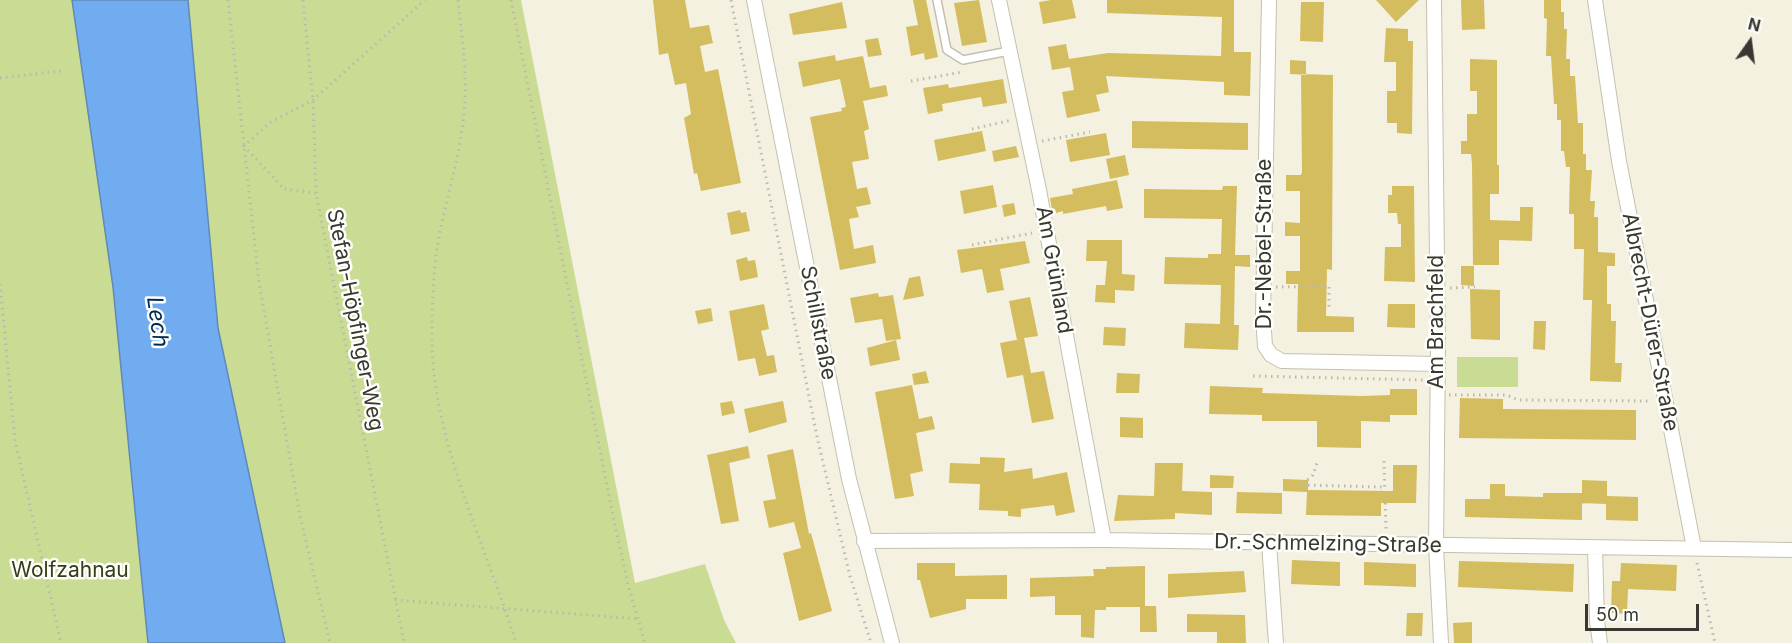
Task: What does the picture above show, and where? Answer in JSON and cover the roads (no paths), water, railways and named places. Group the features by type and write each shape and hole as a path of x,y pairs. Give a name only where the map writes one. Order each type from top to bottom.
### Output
{"street":[{"name":"Schillstraße","path":"754,0 849,479 892,643"},
{"name":"Am Grünland","path":"999,0 1047,230 1104,540"},
{"name":"Dr.-Nebel-Straße","path":"1269,0 1263,287 1265,346 1271,355 1282,361 1438,364"},
{"name":"Am Brachfeld","path":"1434,0 1438,364 1436,546 1441,643"},
{"name":"Albrecht-Dürer-Straße","path":"1595,0 1623,180 1694,548"},
{"name":"Dr.-Schmelzing-Straße","path":"864,541 1104,540 1792,550"},
{"path":"1269,543 1275,643"},
{"path":"1595,548 1597,621 1600,643"}],"lane":[{"path":"937,0 947,50 963,60 1009,51"}],"water":[{"name":"Lech","path":"72,0 188,0 218,328 285,643 148,643 113,287"}],"park label":[{"name":"Wolfzahnau","path":"70,571"}]}
